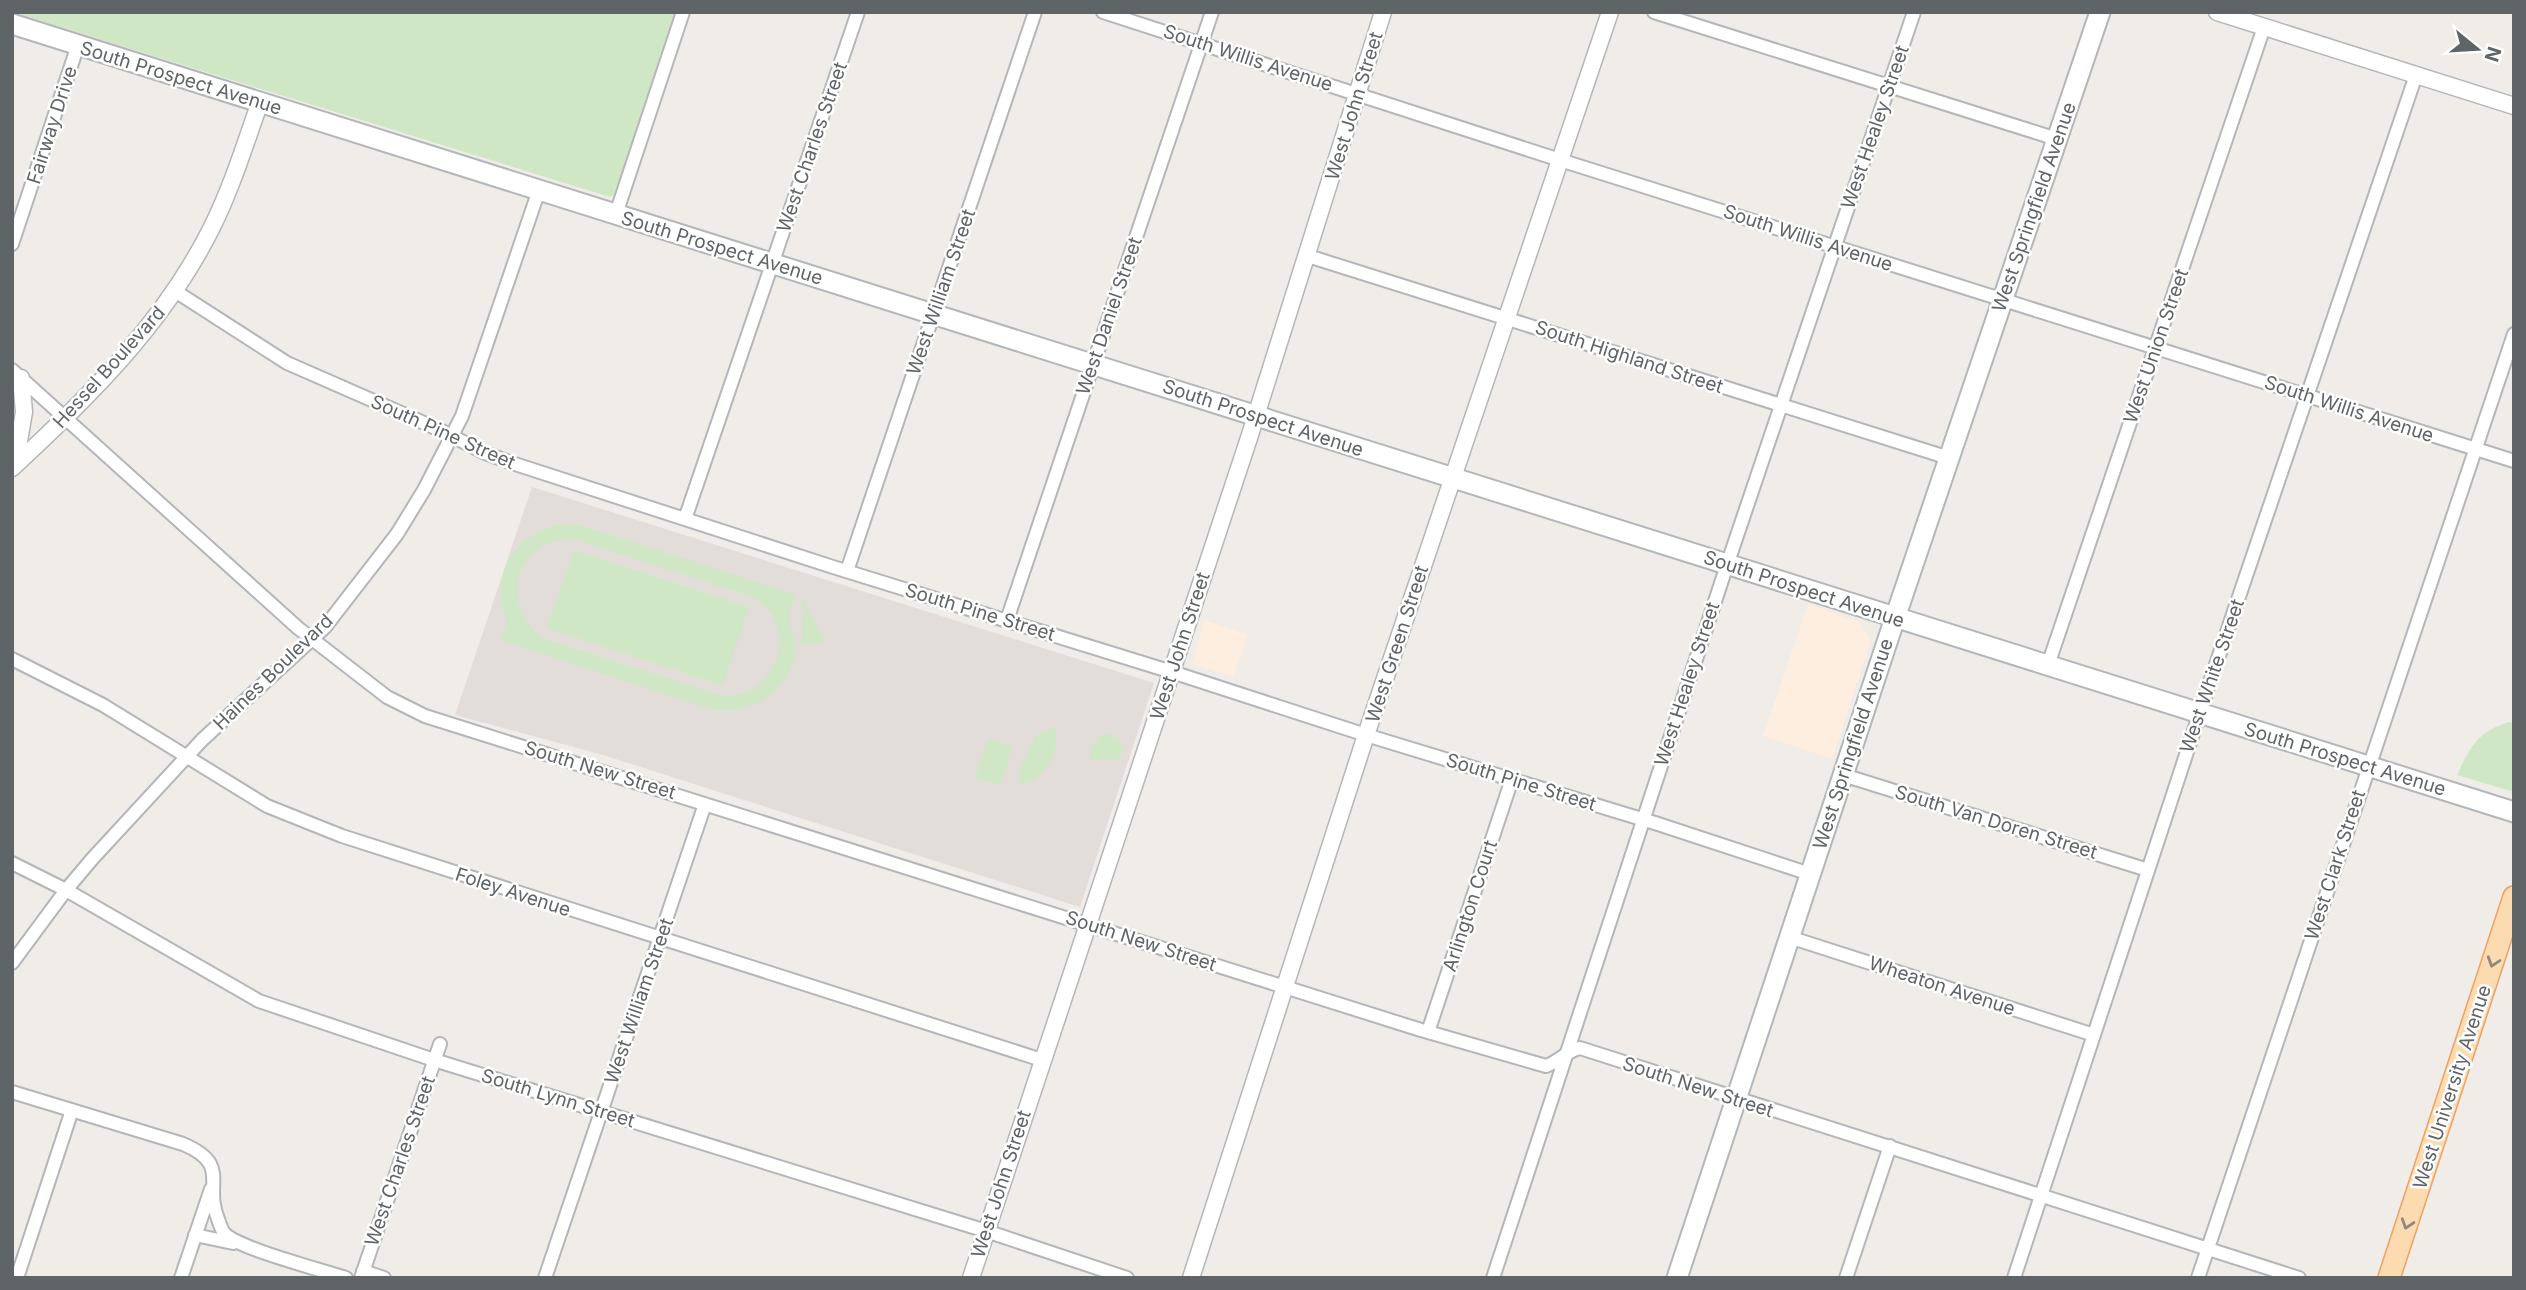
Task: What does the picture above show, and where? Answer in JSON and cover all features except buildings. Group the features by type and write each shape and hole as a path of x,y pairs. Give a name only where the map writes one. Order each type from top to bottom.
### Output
{"main road":[{"name":"West Springfield Avenue","path":"1676,1278 2100,12"},
{"name":"South Prospect Avenue","path":"12,24 2514,813"},
{"name":"West University Avenue","path":"2389,1278 2514,897"}],"street":[{"path":"616,214 683,12"},
{"name":"West Charles Street","path":"685,519 858,12"},
{"name":"West William Street","path":"847,571 1035,12"},
{"name":"South Willis Avenue","path":"1103,12 1560,160 2514,461"},
{"name":"West Daniel Street","path":"1007,620 1212,12"},
{"name":"West John Street","path":"971,1278 1256,416 1383,12"},
{"name":"West Green Street","path":"1191,1278 1366,736 1610,12"},
{"path":"1654,12 1888,88 2057,139"},
{"name":"West Healey Street","path":"1493,1278 1727,564 1914,12"},
{"path":"2217,12 2514,106"},
{"name":"West Union Street","path":"2048,665 2264,27"},
{"name":"Fairway Drive","path":"12,244 78,45"},
{"name":"West White Street","path":"2014,1278 2199,713 2416,75"},
{"name":"Hessel Boulevard","path":"14,467 65,419 129,350 175,291 224,201 260,102"},
{"name":"Haines Boulevard","path":"12,963 66,890 186,758 325,627 397,534 462,416 539,190"},
{"name":"South Highland Street","path":"1308,256 1950,458"},
{"name":"South Pine Street","path":"175,291 287,363 506,461 847,571 1172,671 1366,736 1512,779 1810,874"},
{"name":"West Clark Street","path":"2198,1278 2514,334"},
{"path":"17,374 65,419"},
{"path":"14,467 22,429 17,374"},
{"name":"South New Street","path":"65,419 312,639 387,696 425,716 1428,1032 1546,1066 1580,1048 1735,1100 1890,1146 2299,1278"},
{"name":"Foley Avenue","path":"12,659 103,705 267,806 342,836 1042,1060"},
{"name":"South Van Doren Street","path":"1843,775 2148,870"},
{"name":"Arlington Court","path":"1428,1032 1512,779"},
{"name":"West William Street","path":"545,1278 705,803"},
{"name":"South Lynn Street","path":"12,863 66,890 259,1000 434,1060 986,1231 1127,1278"},
{"name":"Wheaton Avenue","path":"1789,937 2094,1035"},
{"name":"West Charles Street","path":"362,1274 440,1044"},
{"path":"12,1092 198,1151 212,1165 214,1210 222,1230 244,1245"},
{"path":"17,1278 72,1110"},
{"path":"1846,1278 1890,1146"},
{"path":"181,1278 214,1178"},
{"path":"195,1235 244,1245 346,1278"},
{"path":"362,1274 384,1278"}],"shaded area":[{"path":"532,487 1154,683 1080,907 603,755 455,715"},
{"path":"1808,604 1859,622 1869,636 1870,644 1832,759 1763,736"},
{"path":"1204,620 1248,634 1234,677 1192,664"}],"green space":[{"path":"12,12 678,12 618,188 610,197"},
{"path":"563,524 584,526 796,595 789,616 795,648 787,676 768,697 756,704 729,710 714,710 500,640 507,621 501,587 507,563 521,544 551,527","holes":["576,540 744,594 763,604 774,619 779,636 778,653 772,670 760,684 743,693 722,696 543,638 529,624 520,608 517,591 527,560 539,549 556,542"]},
{"path":"574,550 749,607 723,686 547,628"},
{"path":"807,600 807,608 825,640 801,645 804,608 801,602"},
{"path":"2509,722 2514,723 2514,792 2457,775 2476,741 2489,730"},
{"path":"1055,727 1056,746 1049,763 1037,777 1021,785 1020,773 1036,735"},
{"path":"1101,734 1120,739 1123,751 1117,761 1090,759 1091,750"},
{"path":"988,739 1013,747 1000,786 975,778"}]}
